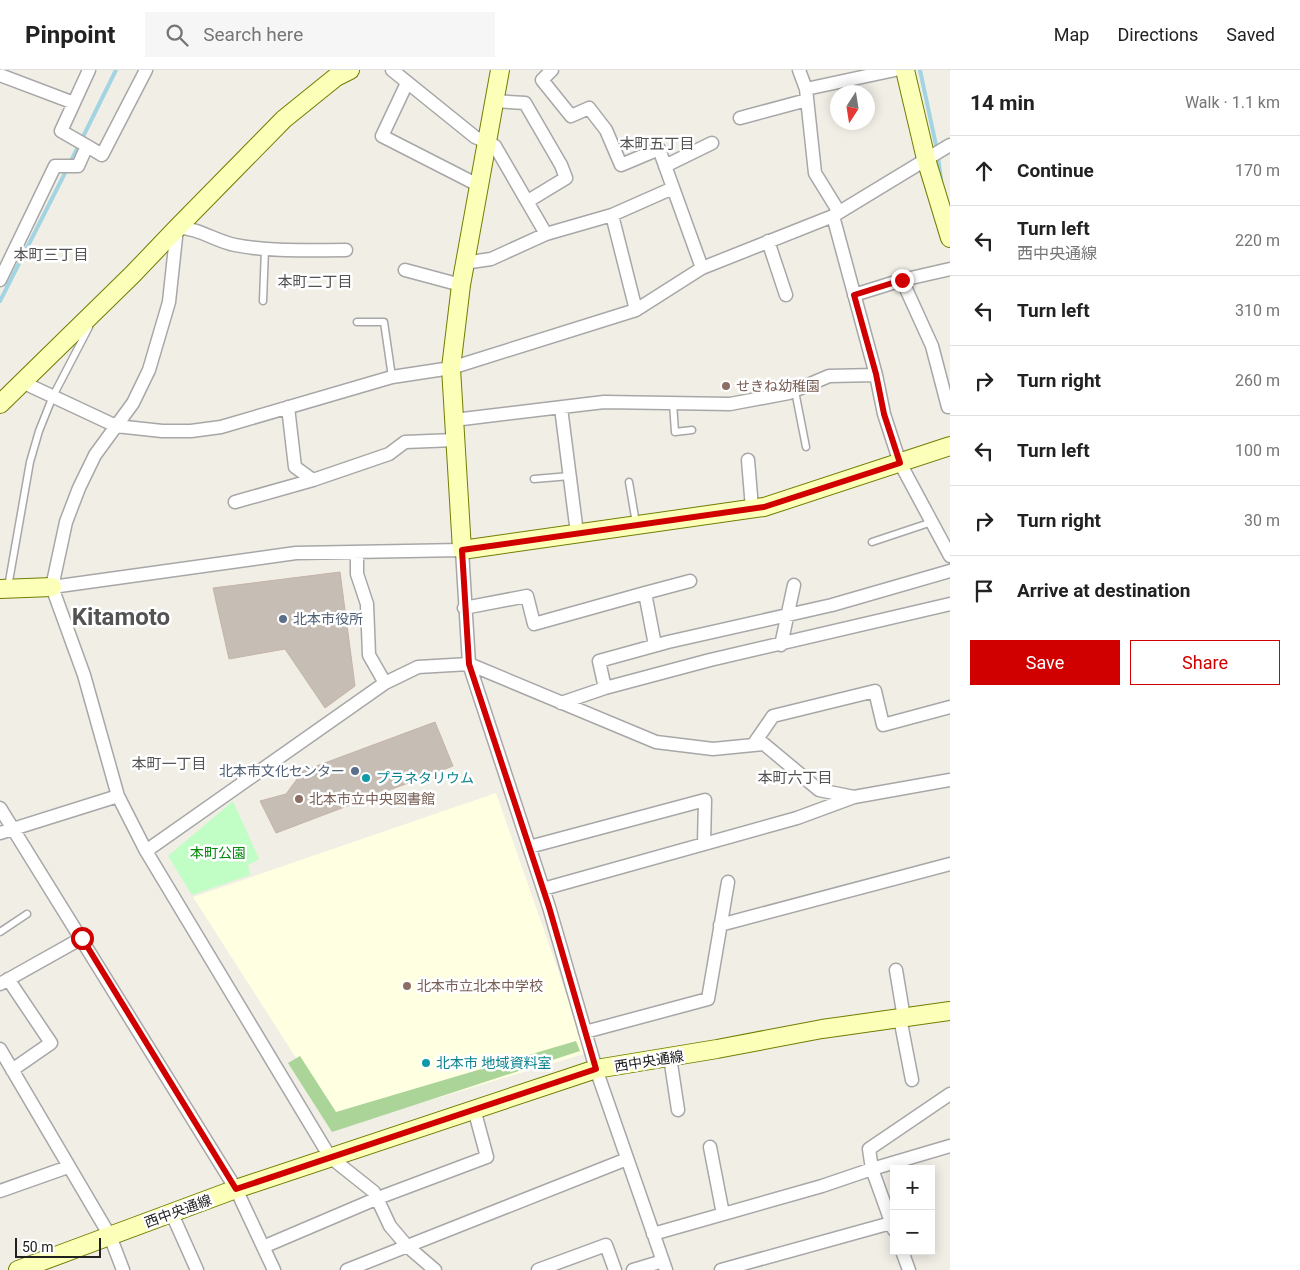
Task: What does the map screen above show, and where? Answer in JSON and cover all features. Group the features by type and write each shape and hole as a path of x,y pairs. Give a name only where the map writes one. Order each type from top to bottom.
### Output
{"street":[{"path":"88,70 61,131 102,155 146,70"},
{"path":"0,404 132,276 284,119 336,77 350,70"},
{"path":"392,70 475,137 496,146 546,234"},
{"path":"500,70 460,285 451,368 464,608 469,664 543,889 596,1069 664,1265 633,1270"},
{"path":"552,70 542,80 571,116 589,108 606,130 621,165 659,149 702,268"},
{"path":"799,70 806,95 815,173 836,214 854,295 876,374 884,414 900,463 950,556"},
{"path":"740,118 806,95 852,75 895,70"},
{"path":"905,70 926,159 950,238"},
{"path":"0,75 74,103"},
{"path":"407,82 382,136 478,185"},
{"path":"494,101 525,103 561,165 566,178 528,201"},
{"path":"665,166 712,143"},
{"path":"22,382 116,426 162,431 191,431 221,427 392,377 451,368 636,310 702,268 836,214 950,145"},
{"path":"0,280 55,166 78,166 87,146"},
{"path":"464,263 491,259 546,234 612,215 674,188"},
{"path":"612,215 636,310"},
{"path":"177,228 186,227 232,244 265,249 346,250"},
{"path":"177,228 170,302 149,370 133,403 95,455 76,496 66,522 52,587 84,675 118,796 146,851 330,1157 374,1192 390,1226 408,1246 435,1270"},
{"path":"768,242 786,296"},
{"path":"405,270 460,285"},
{"path":"854,295 902,280 950,270"},
{"path":"902,280 932,346 948,407 950,406"},
{"path":"454,420 604,402 730,404 795,391 829,376 876,374"},
{"path":"288,408 295,467 313,480"},
{"path":"560,408 577,533"},
{"path":"235,502 313,480 388,454 405,442 455,440"},
{"path":"4,589 52,587 296,553 462,550 764,507 950,446"},
{"path":"748,460 752,508"},
{"path":"357,553 356,574 367,604 369,655 386,683"},
{"path":"605,688 599,661 656,645 832,605 950,571"},
{"path":"464,608 527,596 534,624 690,581"},
{"path":"781,644 794,585"},
{"path":"645,593 656,645"},
{"path":"561,703 605,688 710,660 950,604"},
{"path":"146,851 386,683 418,667 469,664 656,742 713,749 764,744 819,790 854,798"},
{"path":"752,745 774,716 875,691 883,725 950,708"},
{"path":"543,889 797,818 854,798 950,780"},
{"path":"0,833 118,796"},
{"path":"529,847 705,800 704,844"},
{"path":"0,808 236,1189 274,1270"},
{"path":"720,925 950,864"},
{"path":"585,1032 708,999 728,882"},
{"path":"12,1070 51,1044 4,982 82,938"},
{"path":"896,970 912,1080"},
{"name":"西中央通線","path":"18,1270 236,1189 596,1069 822,1029 950,1011"},
{"path":"0,1049 110,1236 123,1270"},
{"path":"670,1057 678,1110"},
{"path":"890,1221 872,1169 868,1149 950,1094"},
{"path":"262,1247 378,1198 487,1157 474,1109"},
{"path":"654,1234 950,1146"},
{"path":"710,1147 723,1214"},
{"path":"347,1270 627,1158"},
{"path":"0,1191 68,1167"},
{"path":"172,1214 196,1270"},
{"path":"721,1270 890,1228"},
{"path":"538,1270 606,1246 616,1270"},
{"path":"904,1255 910,1270"}],"lane":[{"path":"263,301 265,249"},
{"path":"4,589 38,431 53,396 99,308"},
{"path":"357,322 384,322 392,377"},
{"path":"795,391 806,447"},
{"path":"673,403 675,432 692,430"},
{"path":"534,479 570,476"},
{"path":"629,482 636,524"},
{"path":"872,542 932,522"},
{"path":"0,932 27,914"}],"shaded area":[{"name":"北本市立北本中学校","path":"496,793 587,1053 344,1126 339,1125 193,897"}],"green space":[{"name":"本町公園","path":"233,801 259,859 248,865 250,875 192,895 168,856"},
{"path":"576,1041 580,1051 332,1132 288,1063 300,1056 336,1112"}],"building":[{"name":"北本市役所","path":"340,572 355,686 325,708 285,649 229,659 213,588"},
{"path":"435,722 453,766 276,833 260,801 286,794 303,771"}],"waterway":[{"path":"70,163 116,70"},
{"path":"920,70 937,150"},
{"path":"938,157 941,179"},
{"path":"0,301 67,169"}],"place":[{"name":"せきね幼稚園","path":"726,386"},
{"name":"北本市役所","path":"283,619"},
{"name":"北本市文化センター","path":"355,771"},
{"name":"プラネタリウム","path":"366,778"},
{"name":"北本市立中央図書館","path":"299,799"},
{"name":"北本市立北本中学校","path":"407,986"},
{"name":"北本市 地域資料室","path":"426,1063"}],"district":[{"name":"本町五丁目","path":"657,144"},
{"name":"本町三丁目","path":"51,255"},
{"name":"本町二丁目","path":"315,282"},
{"name":"Kitamoto","path":"121,617"},
{"name":"本町一丁目","path":"169,764"},
{"name":"本町六丁目","path":"795,778"}],"route":[{"path":"82,938 236,1189 596,1069 549,907 469,664 464,608 462,550 764,507 900,463 884,414 876,374 854,295 902,280"}]}
